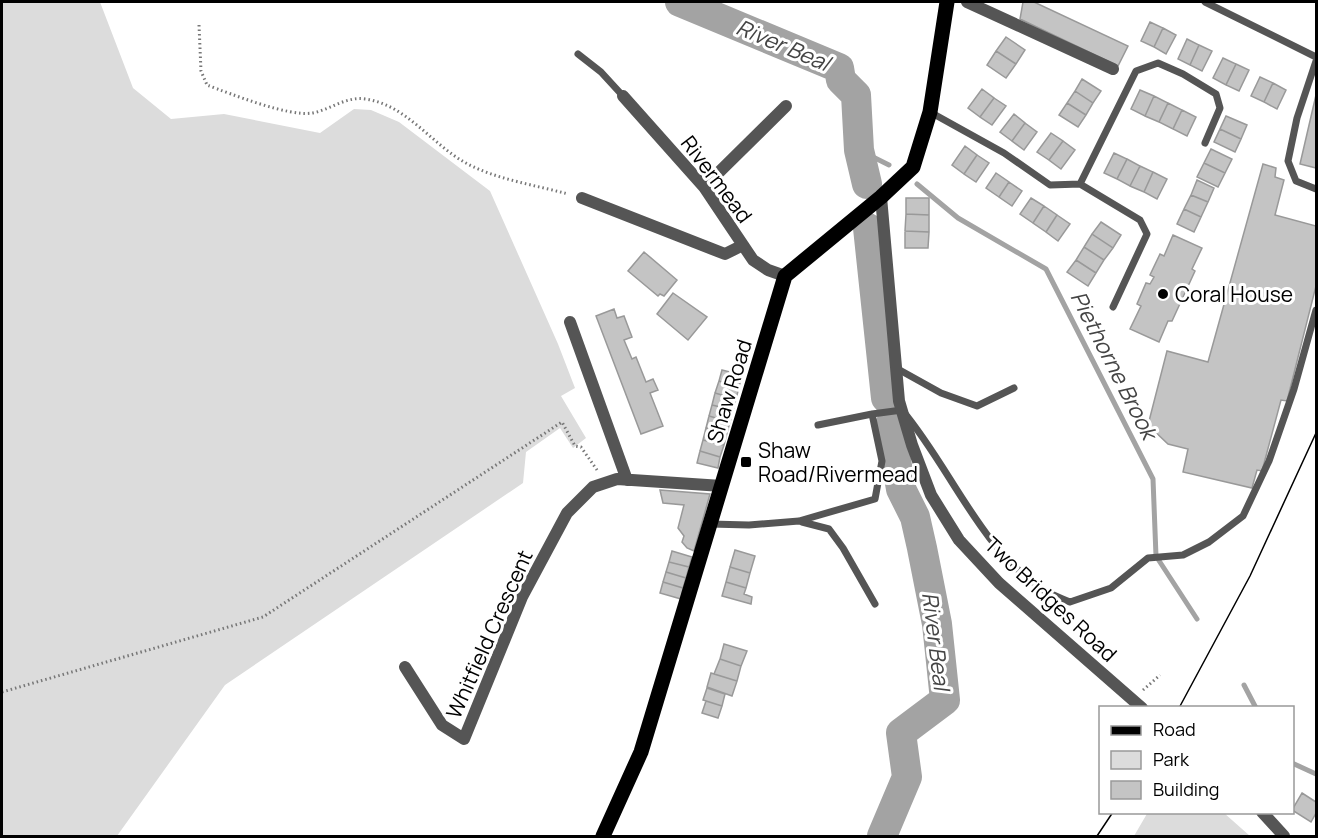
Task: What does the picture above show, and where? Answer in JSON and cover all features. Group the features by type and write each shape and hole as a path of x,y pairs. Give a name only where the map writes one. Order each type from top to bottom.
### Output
{"main road":[{"path":"785,276 881,197 913,167 930,112 947,2"},
{"name":"Shaw Road","path":"603,837 640,752 785,276"}],"street":[{"path":"967,2 1113,69"},
{"name":"Rivermead","path":"624,96 704,187 743,245 761,265 785,276"},
{"path":"704,187 786,106"},
{"name":"Two Bridges Road","path":"881,197 902,410 912,445 931,495 959,540 999,583 1140,706"},
{"path":"582,198 725,254 743,245"},
{"path":"570,322 627,480"},
{"name":"Whitfield Crescent","path":"405,668 442,725 464,739 522,597 567,513 593,487 617,479 722,486"},
{"path":"1263,814 1284,837"}],"lane":[{"path":"1205,2 1317,59 1297,118 1288,160 1296,181 1317,189"},
{"path":"578,54 601,72 624,96"},
{"path":"1080,184 1136,71 1158,63 1183,74 1216,94 1221,108 1205,143"},
{"path":"930,112 1004,153 1050,185 1080,184 1140,220 1148,234 1113,307"},
{"path":"818,425 902,410 923,435 974,517 1012,562 1041,589 1070,602 1111,588 1148,558 1183,555 1209,542 1243,516 1269,461 1294,389 1317,310"},
{"path":"897,368 941,393 977,406 1014,388"},
{"path":"710,524 749,525 799,521 875,499 882,461 872,414"},
{"path":"799,521 829,529 843,548 875,604"}],"path":[{"path":"199,25 201,71 207,85 275,107 310,114 350,100 364,99 382,104 406,117 464,162 582,198"},
{"path":"2,692 263,617 562,422 575,446 580,447 606,483"},
{"path":"1140,693 1160,675"}],"green space":[{"path":"2,2 100,2 133,88 171,119 224,114 320,133 354,109 371,110 399,122 490,191 558,344 575,388 561,396 586,438 573,448 560,428 526,452 523,483 225,685 117,836 2,836"},
{"path":"1147,814 1225,814 1250,836 1134,836"}],"building":[{"path":"1023,2 1034,2 1128,46 1118,66 1020,19"},
{"path":"1150,22 1163,28 1154,47 1141,41"},
{"path":"1163,28 1176,35 1166,54 1154,47"},
{"path":"1006,37 1025,50 1016,64 996,51"},
{"path":"1187,39 1199,45 1190,65 1178,59"},
{"path":"1199,45 1212,51 1202,71 1190,65"},
{"path":"996,51 1016,64 1006,78 987,65"},
{"path":"1223,58 1236,64 1226,85 1213,78"},
{"path":"1236,64 1249,70 1239,91 1226,85"},
{"path":"1260,77 1273,83 1264,102 1251,96"},
{"path":"1082,79 1101,91 1093,103 1075,91"},
{"path":"1273,83 1286,90 1277,109 1264,102"},
{"path":"982,89 994,98 980,117 968,108"},
{"path":"1140,90 1154,96 1145,116 1131,109"},
{"path":"1075,91 1093,103 1086,115 1067,103"},
{"path":"1316,95 1316,168 1300,164"},
{"path":"1154,96 1168,103 1159,122 1145,116"},
{"path":"994,98 1006,106 992,125 980,117"},
{"path":"1067,103 1086,115 1078,127 1059,115"},
{"path":"1168,103 1182,110 1173,129 1159,122"},
{"path":"1182,110 1196,117 1187,136 1173,129"},
{"path":"1014,114 1025,123 1012,141 1000,132"},
{"path":"1226,116 1247,125 1241,139 1220,129"},
{"path":"1025,123 1037,132 1024,150 1012,141"},
{"path":"1220,129 1241,139 1235,152 1214,142"},
{"path":"1051,133 1063,141 1049,160 1037,152"},
{"path":"1063,141 1075,150 1061,169 1049,160"},
{"path":"965,146 977,155 964,174 952,165"},
{"path":"1211,149 1232,159 1225,173 1204,163"},
{"path":"1114,153 1127,159 1117,179 1104,173"},
{"path":"977,155 989,163 976,182 964,174"},
{"path":"1127,159 1140,166 1130,186 1117,179"},
{"path":"1204,163 1225,173 1218,187 1197,177"},
{"path":"1263,164 1276,168 1275,177 1284,180 1275,215 1316,226 1316,286 1287,401 1281,400 1262,471 1257,470 1252,488 1183,472 1188,449 1168,444 1148,425 1167,351 1208,362"},
{"path":"1140,166 1153,172 1144,192 1130,186"},
{"path":"1153,172 1167,179 1157,199 1144,192"},
{"path":"996,173 1009,182 999,197 986,188"},
{"path":"1197,180 1214,188 1208,202 1191,195"},
{"path":"1009,182 1022,191 1012,206 999,197"},
{"path":"1191,195 1208,202 1201,217 1184,209"},
{"path":"906,198 929,198 929,215 906,214"},
{"path":"1031,198 1044,206 1033,223 1020,214"},
{"path":"1044,206 1057,215 1046,232 1033,223"},
{"path":"1184,209 1201,217 1194,232 1177,224"},
{"path":"906,214 929,215 929,232 905,231"},
{"path":"1057,215 1070,224 1058,241 1046,232"},
{"path":"1101,222 1121,235 1113,248 1092,234"},
{"path":"905,231 929,232 928,248 905,248"},
{"path":"1092,234 1113,248 1104,260 1084,247"},
{"name":"Coral House","path":"1173,235 1202,248 1192,269 1195,271 1172,321 1168,321 1159,342 1130,329 1141,306 1137,304 1146,283 1150,284 1154,277 1150,275 1160,254 1164,256"},
{"path":"1084,247 1104,260 1096,273 1076,260"},
{"path":"644,252 677,280 664,296 660,294 658,296 628,271"},
{"path":"1076,260 1096,273 1088,286 1067,272"},
{"path":"673,293 707,317 688,340 657,314"},
{"path":"614,309 617,318 624,316 632,337 624,340 632,359 636,357 646,382 653,379 658,390 650,393 663,426 641,434 596,316"},
{"path":"722,370 742,375 739,387 719,381"},
{"path":"719,381 739,387 736,399 715,393"},
{"path":"715,393 736,399 733,410 712,405"},
{"path":"712,405 733,410 730,422 709,416"},
{"path":"709,416 730,422 727,433 706,428"},
{"path":"706,428 727,433 724,445 703,440"},
{"path":"703,440 724,445 720,457 700,451"},
{"path":"700,451 720,457 718,468 697,463"},
{"path":"660,490 710,494 694,551 682,542 684,536 678,528 684,505 663,503"},
{"path":"735,550 755,556 750,573 730,567"},
{"path":"672,551 692,557 689,567 669,562"},
{"path":"669,562 689,567 686,578 666,572"},
{"path":"730,567 750,573 746,588 726,582"},
{"path":"666,572 686,578 683,588 663,582"},
{"path":"663,582 683,588 681,599 660,593"},
{"path":"726,582 746,588 744,594 752,597 751,604 722,596"},
{"path":"724,644 747,651 741,666 720,659"},
{"path":"720,659 741,666 737,681 714,674"},
{"path":"711,673 737,681 732,696 707,687"},
{"path":"707,688 725,694 722,706 703,700"},
{"path":"706,701 722,706 718,718 702,713"},
{"path":"1302,793 1316,802 1316,813 1311,822 1294,811 1294,807"}],"waterway":[{"name":"River Beal","path":"680,2 839,68 841,80 856,95 859,150 867,184"},
{"name":"Piethorne Brook","path":"859,150 889,165"},
{"name":"Piethorne Brook","path":"917,184 958,218 1046,269 1153,479 1156,556 1197,619"},
{"name":"River Beal","path":"868,228 886,398"},
{"name":"River Beal","path":"882,836 907,777 901,733 945,700 937,624 922,548 915,517 901,489 890,425"},
{"name":"Piethorne Brook","path":"1244,685 1255,706"},
{"name":"Piethorne Brook","path":"1294,764 1316,774"}],"tram line":[{"path":"1180,706 1250,576 1316,433"},
{"path":"1097,836 1112,814"}],"place":[{"name":"Coral House","path":"1163,294"},
{"name":"Shaw Road/Rivermead","path":"746,462"}]}
